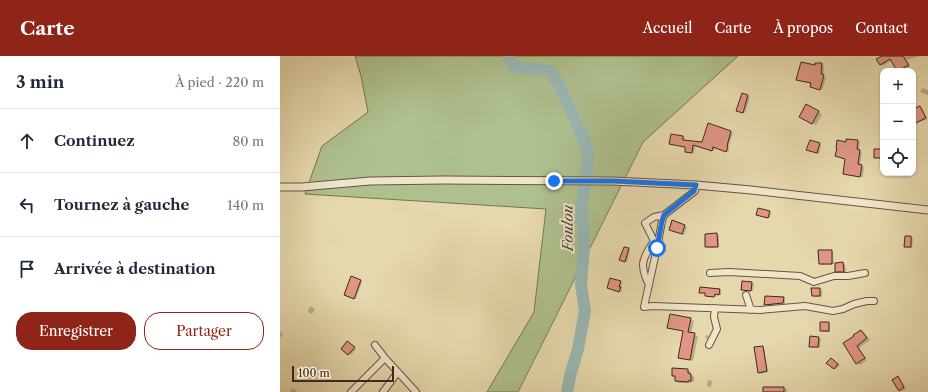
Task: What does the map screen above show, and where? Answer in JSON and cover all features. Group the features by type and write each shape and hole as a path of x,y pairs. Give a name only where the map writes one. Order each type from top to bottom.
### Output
{"street":[{"path":"280,187 302,187 370,180 613,181 696,185 751,190 928,210"},
{"path":"649,284 644,276 642,262 645,253 654,241 645,223 654,217 664,215 694,191 696,185"},
{"path":"664,215 644,306 751,310 805,306 834,311 854,304 874,301"},
{"path":"710,273 748,273 800,276 814,282 834,276 848,276 864,273"},
{"path":"746,295 751,310"},
{"path":"709,345 716,329 714,317 715,308"},
{"path":"375,345 416,392"},
{"path":"351,392 385,358"},
{"path":"383,392 398,372"}],"green space":[{"path":"355,56 738,56 643,142 518,392 487,392 534,312 546,209 305,194 322,146 368,112 361,76"}],"building":[{"path":"882,56 903,56 909,65 903,68 895,68 890,59 880,65 876,59"},
{"path":"801,62 815,65 815,63 822,63 821,74 824,75 820,90 810,87 811,83 796,80"},
{"path":"742,93 748,95 743,113 736,111"},
{"path":"806,104 819,111 812,124 799,117"},
{"path":"920,106 926,118 916,123 916,108"},
{"path":"708,123 731,131 726,152 713,147 712,151 693,145 692,153 685,152 685,147 669,144 671,134 683,136 683,140 702,142"},
{"path":"846,139 858,140 857,149 860,150 858,164 862,165 860,177 843,174 845,159 835,156 837,140 846,142"},
{"path":"810,140 820,143 817,153 806,150"},
{"path":"874,149 880,149 880,158 874,158"},
{"path":"758,208 770,211 768,218 756,215"},
{"path":"672,220 685,225 682,234 669,230"},
{"path":"717,233 718,247 705,247 705,234"},
{"path":"905,236 911,236 911,247 904,247"},
{"path":"624,247 629,248 625,262 619,260"},
{"path":"818,250 832,250 832,264 819,264"},
{"path":"843,262 844,272 835,272 835,263"},
{"path":"351,276 361,280 354,299 344,295"},
{"path":"610,278 621,281 619,292 607,288"},
{"path":"742,281 752,282 751,291 741,290"},
{"path":"700,287 720,289 719,295 715,294 714,297 705,296 705,293 699,293"},
{"path":"811,288 820,288 820,296 812,296"},
{"path":"765,296 784,297 783,303 764,305"},
{"path":"670,314 691,318 688,332 695,333 690,360 678,358 683,331 667,328"},
{"path":"820,322 829,322 829,331 820,331"},
{"path":"861,330 867,338 857,346 865,358 856,364 843,343"},
{"path":"810,336 819,337 818,347 809,347"},
{"path":"347,341 355,347 348,355 341,349"},
{"path":"763,346 767,371 758,373 754,347"},
{"path":"831,358 838,364 834,369 826,363"},
{"path":"672,368 688,369 688,373 691,374 691,381 675,381 675,376 672,376"},
{"path":"898,376 904,387 899,391 892,380"},
{"path":"763,387 784,387 784,392 763,392"}],"waterway":[{"name":"Foulou","path":"508,56 513,67 551,71 560,87 584,140 589,157 581,209 584,248 581,284 585,311 578,349 567,392"}],"route":[{"path":"554,181 613,181 696,185 694,191 664,215 657,248"}]}
